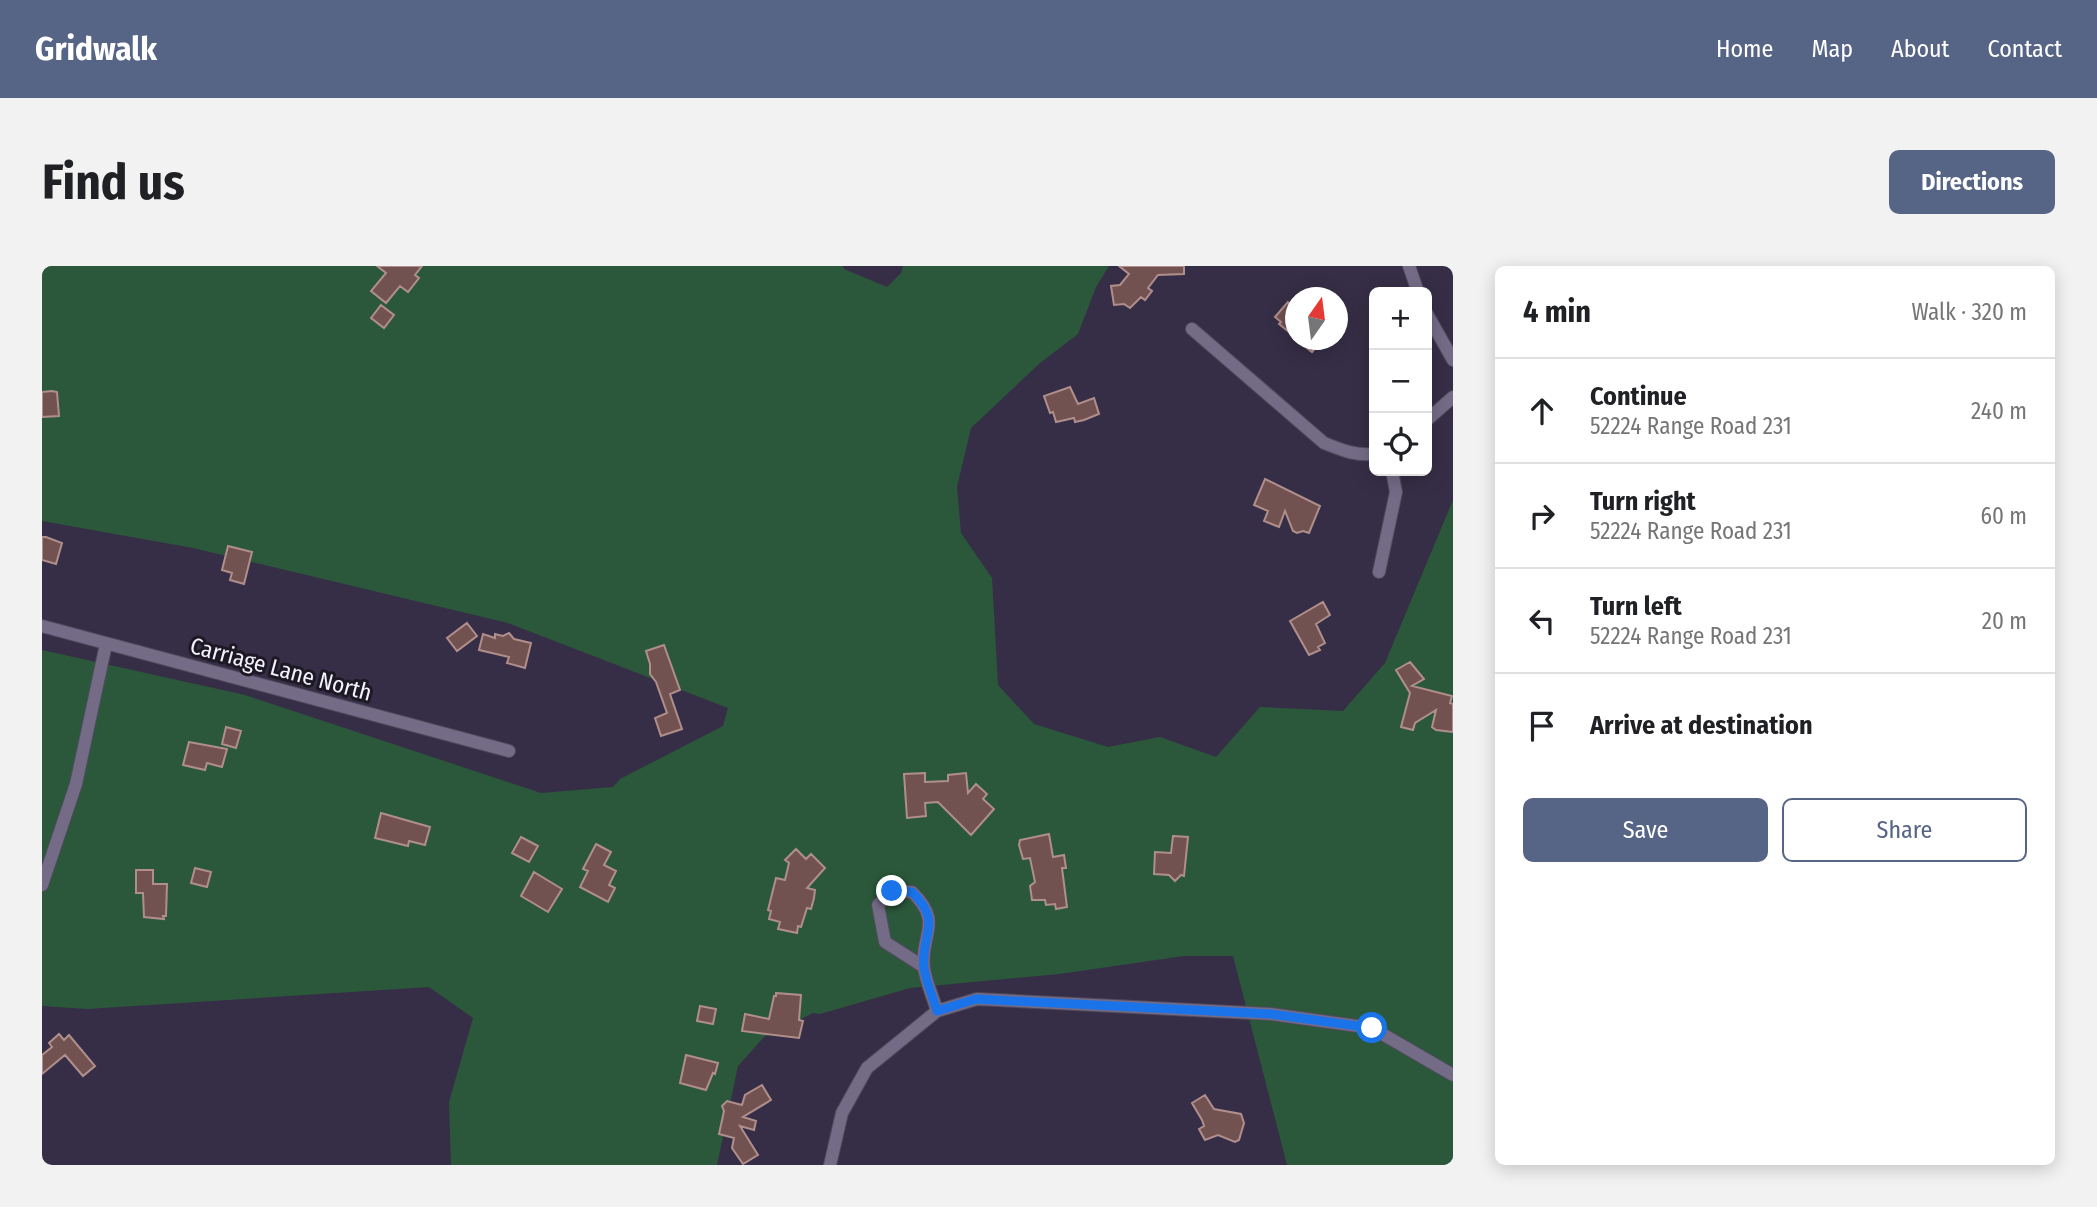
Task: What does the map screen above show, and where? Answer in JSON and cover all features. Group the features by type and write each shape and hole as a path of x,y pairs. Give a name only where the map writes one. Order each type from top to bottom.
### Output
{"street":[{"path":"1409,266 1416,287"},
{"path":"1432,323 1453,360"},
{"path":"1192,329 1324,443 1347,453 1369,454"},
{"path":"1432,416 1453,397"},
{"path":"1379,572 1396,492 1393,476"},
{"name":"Carriage Lane North","path":"42,626 509,751"},
{"path":"42,885 76,784 106,644"},
{"path":"924,967 885,942 878,905 892,891 912,892 925,904 930,922 924,967 937,1011"},
{"path":"830,1165 842,1113 867,1068 937,1011 976,999 1271,1014 1372,1028 1453,1075"}],"green space":[{"path":"42,266 843,266 844,269 887,287 901,273 903,266 1109,266 1096,287 1078,334 1040,363 971,428 957,487 961,533 992,578 998,685 1034,724 1108,747 1160,737 1216,757 1260,707 1343,711 1385,663 1453,500 1453,1165 1287,1165 1233,956 1184,956 1059,974 910,988 820,1014 813,1013 764,1037 738,1066 717,1165 451,1165 449,1102 473,1018 429,987 87,1009 42,1006 42,650 245,695 541,793 613,787 620,779 723,726 728,708 508,623 193,548 42,521"}],"building":[{"path":"377,266 422,266 415,275 419,278 408,292 400,286 386,303 371,291 386,273"},
{"path":"1119,266 1184,266 1184,274 1158,275 1148,288 1152,291 1145,300 1141,297 1130,308 1124,304 1114,305 1111,286 1120,285 1129,274"},
{"path":"381,305 394,315 384,328 371,318"},
{"path":"1285,305 1285,329 1279,324 1281,322 1275,317"},
{"path":"1070,387 1078,404 1094,398 1099,414 1075,422 1074,418 1056,422 1044,396"},
{"path":"42,392 57,392 59,416 42,417"},
{"path":"1265,479 1320,506 1309,533 1293,531 1285,511 1279,527 1264,521 1268,511 1254,505"},
{"path":"42,537 62,543 56,564 42,560"},
{"path":"228,546 252,552 244,584 230,580 232,573 222,570"},
{"path":"1323,602 1330,615 1316,624 1325,643 1318,647 1320,650 1309,655 1290,621"},
{"path":"467,623 477,636 457,651 447,638"},
{"path":"509,633 514,639 531,643 525,668 507,663 509,657 479,650 483,634 495,638 495,634 503,636"},
{"path":"664,645 680,690 670,694 682,729 661,736 655,718 667,713 656,682 650,674 646,651"},
{"path":"1410,662 1424,679 1412,686 1452,696 1450,703 1453,704 1453,732 1432,727 1436,710 1415,723 1413,730 1401,727 1410,693 1396,670"},
{"path":"226,727 241,731 236,748 222,744"},
{"path":"189,742 227,749 222,767 207,763 205,770 183,765"},
{"path":"925,773 925,782 948,781 948,775 966,773 968,793 976,784 987,794 983,799 994,809 971,835 938,802 925,803 926,816 907,818 904,774"},
{"path":"381,813 430,827 425,845 409,841 408,846 375,838"},
{"path":"1049,834 1053,857 1064,855 1066,868 1062,868 1067,907 1056,909 1055,904 1046,905 1045,900 1032,900 1030,886 1035,882 1030,858 1023,859 1019,845 1020,840"},
{"path":"1173,836 1188,837 1184,876 1181,875 1175,881 1169,875 1154,874 1155,852 1171,853"},
{"path":"521,837 538,846 529,862 512,853"},
{"path":"596,844 611,852 604,865 616,871 609,885 615,888 608,902 580,887 588,871 583,869"},
{"path":"796,849 806,859 811,854 825,868 807,888 815,890 814,898 811,909 807,908 801,927 798,926 797,933 778,929 780,922 769,919 771,911 768,910 776,878 785,880 789,863 785,860"},
{"path":"195,868 211,872 207,887 191,883"},
{"path":"136,870 153,870 153,884 167,884 164,919 144,917 143,893 136,893"},
{"path":"534,872 562,889 548,912 521,896"},
{"path":"776,993 801,995 799,1020 803,1021 799,1038 742,1031 745,1014 769,1019"},
{"path":"700,1006 716,1009 713,1024 697,1021"},
{"path":"59,1034 64,1040 69,1035 95,1066 83,1076 65,1055 42,1074 42,1055 52,1047 49,1043"},
{"path":"686,1055 718,1063 706,1090 680,1083"},
{"path":"762,1085 771,1100 743,1117 756,1121 754,1130 740,1126 758,1155 743,1164 732,1148 734,1138 719,1134 724,1111 722,1106 727,1101 742,1105 745,1095"},
{"path":"1205,1095 1214,1109 1241,1114 1244,1123 1239,1140 1235,1142 1218,1135 1205,1140 1199,1129 1204,1126 1202,1120 1192,1103"}],"route":[{"path":"892,891 912,892 925,904 930,922 924,967 937,1011 976,999 1271,1014 1372,1028"}]}
